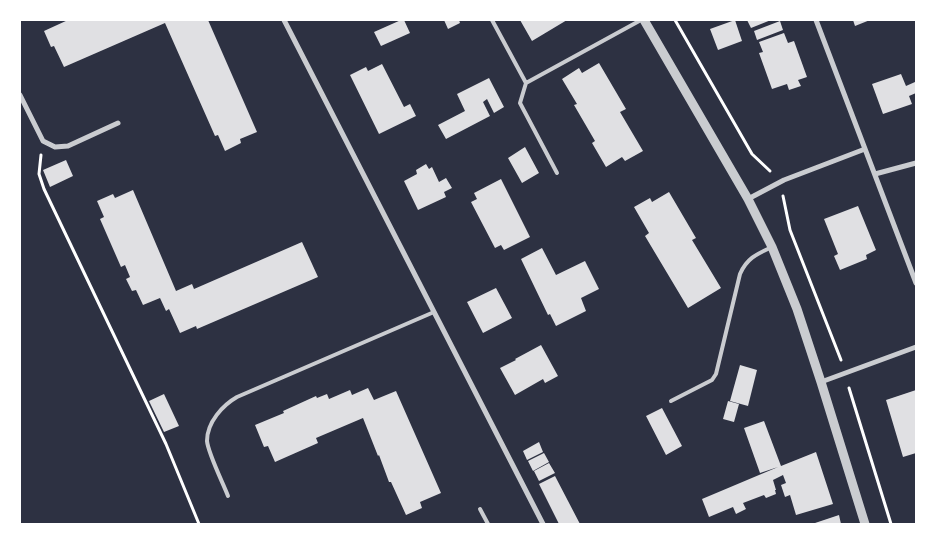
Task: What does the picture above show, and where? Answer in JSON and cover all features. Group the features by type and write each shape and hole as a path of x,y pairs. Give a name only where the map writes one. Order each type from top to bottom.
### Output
{"street":[{"path":"284,20 543,524"},
{"path":"643,20 748,199 772,247 797,308 864,524"},
{"path":"816,20 916,283"},
{"path":"20,95 43,141 55,147 68,146 118,123"},
{"path":"748,199 784,180 865,149"},
{"path":"875,174 916,163"},
{"path":"821,382 916,347"}],"lane":[{"path":"492,20 526,83"},
{"path":"557,173 520,103 526,83 643,20"},
{"path":"671,401 712,380 716,374 740,274 747,262 772,247"},
{"path":"228,496 207,441 217,413 226,404 244,394 434,312"},
{"path":"480,510 488,524"}],"path":[{"path":"675,20 752,154 774,175"},
{"path":"43,141 39,174 44,189 166,444 199,524"},
{"path":"782,191 790,230 841,360"},
{"path":"849,388 891,524"}],"building":[{"path":"68,20 208,20 257,132 240,139 241,143 225,151 218,135 215,136 165,23 64,67 54,46 51,47 44,31"},
{"path":"404,20 410,33 381,46 374,32"},
{"path":"444,20 459,20 460,23 448,29"},
{"path":"520,20 567,20 532,41"},
{"path":"735,20 742,41 718,50 710,29"},
{"path":"747,20 771,20 751,28"},
{"path":"853,20 870,20 855,26"},
{"path":"780,21 783,30 757,40 754,31"},
{"path":"784,33 788,43 794,41 807,77 798,80 801,86 789,90 787,84 772,89 759,53 763,52 759,42"},
{"path":"599,63 626,109 620,112 643,151 625,161 622,157 606,167 592,143 595,141 574,105 577,104 562,79 579,68 582,73"},
{"path":"382,64 404,107 410,104 416,116 379,134 350,75 366,67 368,71"},
{"path":"901,74 906,86 915,82 916,93 909,96 912,104 883,114 872,84"},
{"path":"489,78 504,107 494,113 487,99 483,102 490,116 446,139 438,125 465,111 457,94"},
{"path":"525,147 539,173 522,183 508,158"},
{"path":"66,160 73,176 50,187 43,170"},
{"path":"426,164 429,169 432,167 439,182 446,178 452,188 444,192 446,197 418,210 404,181 417,174 416,170"},
{"path":"501,179 530,237 504,250 501,245 495,248 471,202 477,199 474,193"},
{"path":"133,190 176,291 192,284 194,289 302,242 318,277 197,329 196,326 180,333 169,309 166,311 160,298 143,305 136,290 132,291 126,279 130,277 125,265 121,267 100,219 104,217 97,201 113,194 115,198"},
{"path":"669,192 696,238 692,240 721,288 688,308 645,236 649,233 634,207 650,198 652,202"},
{"path":"858,206 876,250 866,255 867,259 840,270 834,256 838,254 824,219"},
{"path":"542,248 556,275 585,261 599,289 581,298 586,311 556,326 550,314 548,315 521,259"},
{"path":"496,288 512,318 483,333 467,302"},
{"path":"541,345 558,376 545,383 543,379 515,395 500,368"},
{"path":"740,365 757,370 748,406 730,401"},
{"path":"368,388 374,400 396,391 441,493 420,502 422,508 406,515 391,482 389,482 363,418 316,438 318,443 275,462 268,446 264,447 255,425 284,413 283,411 316,396 317,398 327,394 329,399 350,390 352,395"},
{"path":"916,390 916,453 903,457 886,400"},
{"path":"164,394 179,426 164,432 149,401"},
{"path":"728,401 739,404 734,422 723,419"},
{"path":"662,408 682,446 666,455 646,416"},
{"path":"764,421 781,466 816,452 833,504 796,515 790,495 785,497 781,485 786,483 783,475 773,480 776,494 766,498 764,495 743,503 746,509 736,514 733,507 709,517 702,499 778,467 760,473 744,428"},
{"path":"539,442 543,452 527,460 523,451"},
{"path":"544,453 549,462 533,471 528,461"},
{"path":"549,463 555,473 539,481 534,471"},
{"path":"555,476 580,524 559,524 539,484"},
{"path":"839,515 841,524 812,524"}]}
